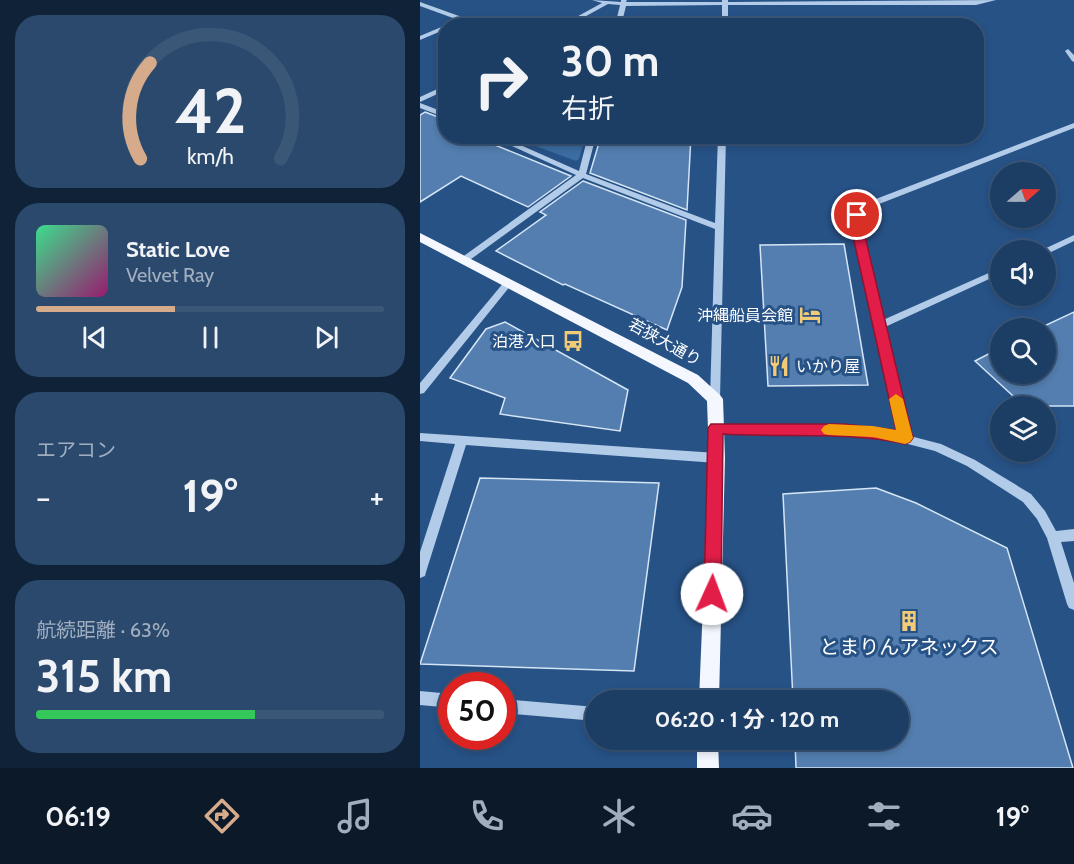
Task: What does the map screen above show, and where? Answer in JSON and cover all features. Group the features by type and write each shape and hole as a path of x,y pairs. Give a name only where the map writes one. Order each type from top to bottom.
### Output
{"main road":[{"name":"若狭大通り","path":"420,237 693,379 715,399"},
{"path":"709,690 717,458 715,399"},
{"path":"708,750 708,768"}],"street":[{"path":"594,0 606,3 976,3 993,0"},
{"path":"620,18 623,2"},
{"path":"725,2 725,18"},
{"path":"578,18 606,3"},
{"path":"420,4 459,18"},
{"path":"420,38 438,30"},
{"path":"1068,51 1074,60"},
{"path":"420,100 438,91"},
{"path":"420,105 438,113"},
{"path":"905,438 858,232 857,215 862,209 1074,125"},
{"path":"511,144 582,175 719,227"},
{"path":"464,260 582,175 590,144"},
{"path":"715,399 722,144"},
{"path":"1056,246 1074,238"},
{"path":"879,326 990,276"},
{"path":"420,390 508,283"},
{"path":"716,428 761,431 844,429 873,431 905,438 954,455 1007,484 1027,498 1041,515 1053,537 1074,604"},
{"path":"420,437 717,458"},
{"path":"420,572 462,440"},
{"path":"1053,537 1074,536"},
{"path":"420,698 438,700"},
{"path":"516,707 585,713"}],"shaded area":[{"path":"530,144 583,144 579,159 576,161"}],"building":[{"path":"425,112 438,117 438,144 493,144 571,176 528,207 461,176 420,202 420,115"},
{"path":"599,144 691,144 687,210 590,173"},
{"path":"583,181 686,220 682,287 667,330 563,285 496,251 546,215 540,212"},
{"name":"沖縄船員会館","path":"844,244 868,385 768,386 760,245"},
{"path":"1074,312 1074,406 1056,406 1056,396 1013,396 1000,384 1056,384 1056,320"},
{"path":"505,322 628,390 620,431 500,414 505,398 450,378 486,329"},
{"path":"990,353 990,375 975,361"},
{"path":"480,478 659,483 634,671 420,664"},
{"name":"とまりんアネックス","path":"876,488 916,503 1007,548 1073,768 796,768 795,750 909,750 909,690 793,690 783,494"}],"slow traffic":[{"path":"829,430 873,431 905,438 896,399"}],"place":[{"name":"沖縄船員会館","path":"810,315"},
{"name":"泊港入口","path":"573,341"},
{"name":"いかり屋","path":"779,366"},
{"name":"とまりんアネックス","path":"909,621"}],"route":[{"path":"712,594 716,428 761,431 844,429 873,431 905,438 858,232 857,215"}]}
